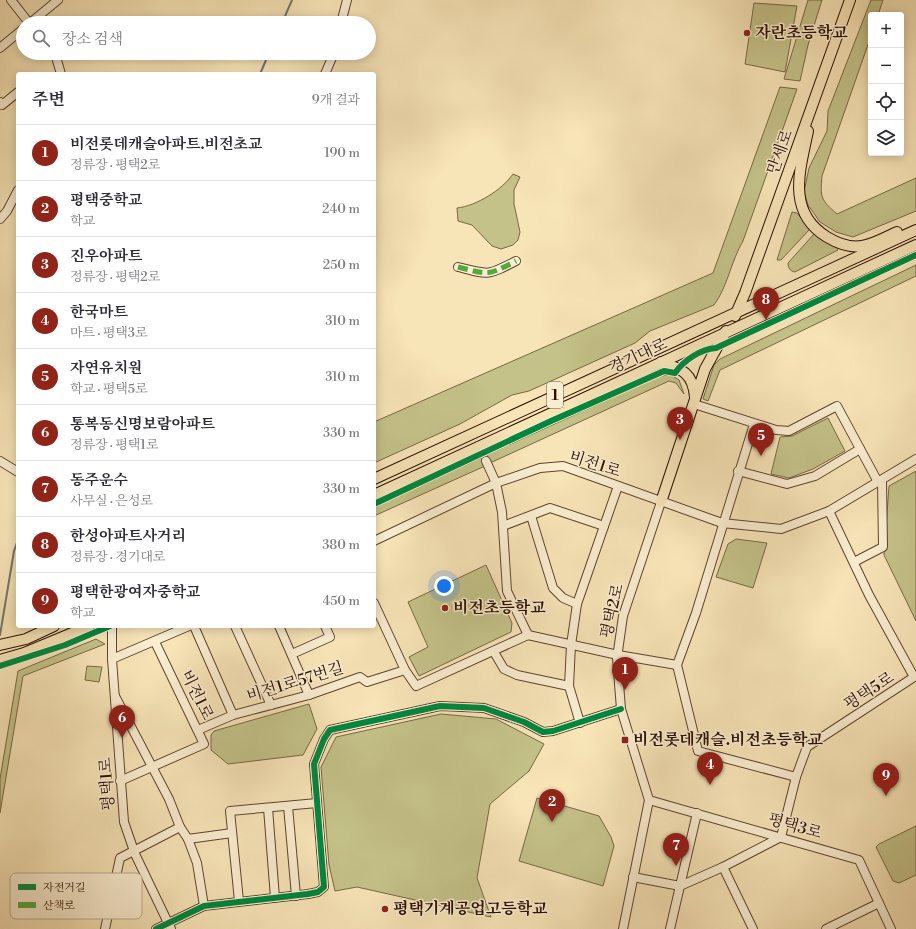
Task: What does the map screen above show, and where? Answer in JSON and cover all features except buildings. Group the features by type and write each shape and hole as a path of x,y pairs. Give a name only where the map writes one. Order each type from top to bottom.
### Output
{"main road":[{"name":"만세로","path":"736,313 745,293 850,0"},
{"path":"816,93 799,186 800,202 806,219 816,230 846,246 862,246 916,227"},
{"name":"경기대로","path":"376,478 916,230"},
{"name":"경기대로","path":"376,494 916,245"},
{"name":"평택2로","path":"661,502 695,403 705,368 736,313"},
{"path":"661,362 676,367 688,375 694,385 695,403"},
{"path":"0,645 26,639 50,628"},
{"path":"0,660 84,628"}],"street":[{"path":"10,0 24,16"},
{"path":"39,16 58,0"},
{"path":"343,16 347,0"},
{"path":"0,48 16,35"},
{"path":"57,60 60,72"},
{"path":"326,72 331,60"},
{"path":"0,102 2,105 16,94"},
{"path":"0,219 7,211 16,194"},
{"path":"458,267 482,273 493,273 516,261"},
{"path":"695,403 754,424 776,430 789,431 837,406 860,450 880,481 882,547 854,562"},
{"path":"754,424 722,523 696,613 677,666 698,751 796,777"},
{"path":"738,471 787,484 816,476 860,450"},
{"path":"661,502 722,523 781,529 829,511 916,459"},
{"path":"486,461 496,483 503,526 507,591 528,635"},
{"path":"3,462 16,471"},
{"name":"비전1로","path":"376,540 496,483 540,468 564,466 661,502"},
{"path":"580,723 569,686 571,645 577,604 618,486"},
{"name":"평택2로","path":"623,929 649,800 621,709 618,655 623,616 661,502"},
{"path":"503,526 550,508 604,526"},
{"name":"평택5로","path":"781,837 796,777 807,747 914,677 869,595 829,511"},
{"path":"531,516 553,588 563,598 577,604"},
{"path":"376,607 405,670 416,686 494,652 528,635 618,655 677,666"},
{"name":"평택1로","path":"112,628 114,694 124,822 133,850 170,926"},
{"path":"112,659 155,642 185,628"},
{"name":"비전1로","path":"195,628 233,716"},
{"path":"236,628 271,705"},
{"path":"280,628 309,695"},
{"path":"292,654 330,637 326,628"},
{"name":"비전1로","path":"153,767 204,744 155,642"},
{"path":"494,652 504,669 517,676 569,686"},
{"name":"비전1로57번길","path":"198,730 233,716 309,695 360,677 367,682 405,670"},
{"path":"114,694 153,767 180,827 188,839 197,864 204,906"},
{"path":"156,929 170,926 204,906 296,896 318,892 324,887 314,764 324,739 330,730 440,706 484,708 524,722 543,732 553,731 621,709"},
{"path":"120,781 153,767"},
{"name":"평택3로","path":"649,800 859,860 891,929"},
{"path":"239,901 230,811 317,803"},
{"path":"288,806 296,896"},
{"path":"268,808 275,898"},
{"path":"670,929 697,813"},
{"path":"117,873 120,858 180,827"},
{"path":"188,839 232,833"},
{"path":"633,877 680,886 723,867 781,837"},
{"path":"723,867 753,929"},
{"path":"826,929 879,903"},
{"path":"105,929 107,919"}],"shaded area":[{"path":"808,0 822,0 808,45 800,81 784,79"},
{"path":"871,0 883,0 879,12 868,12 868,45 822,176 821,189 825,202 837,214 916,178 916,211 853,237 836,232 820,222 808,205 804,192 809,168 827,131 828,111"},
{"path":"754,3 797,6 785,72 745,64"},
{"path":"780,87 797,89 743,241 735,257 723,290 714,305 650,331 635,343 529,391 512,395 460,424 376,462 376,421 713,273"},
{"path":"513,174 520,177 514,190 514,204 520,232 518,240 513,245 501,249 492,246 472,225 458,221 457,208 480,201 502,186"},
{"path":"792,212 797,213 810,229 781,260 777,260"},
{"path":"814,234 836,246 838,250 795,272 792,271 789,268 788,263"},
{"path":"916,265 916,276 720,370 708,401 703,399 714,365 720,359"},
{"path":"671,375 679,380 684,394 676,383 669,381 490,463 487,455 659,376"},
{"path":"828,418 845,451 813,469 789,478 771,474 780,437 792,436"},
{"path":"481,458 485,466 376,515 376,506"},
{"path":"916,471 916,621 884,555 889,486"},
{"path":"736,539 767,543 753,588 716,577 728,544"},
{"path":"486,565 512,623 511,632 419,676 409,657 428,647 408,602"},
{"path":"96,639 105,644 23,676 0,813 0,779 18,671"},
{"path":"87,666 102,667 99,682 85,680"},
{"path":"309,704 317,729 303,755 228,764 211,750 211,735 214,731"},
{"path":"441,714 496,719 544,744 529,771 490,804 477,878 491,917 357,887 335,891 329,865 321,767 336,737"},
{"path":"537,798 599,816 611,837 614,846 603,886 519,861"},
{"path":"916,826 916,875 899,883 893,881 876,847 879,844"}],"waterway":[{"path":"285,16 292,0"},
{"path":"261,72 266,60"},
{"path":"0,635 16,546"}],"marked path":[{"path":"458,267 476,272 488,273 516,261"}],"cycle path":[{"path":"376,503 551,421 664,371 675,373 693,356 705,350 716,348 916,255"},
{"path":"0,666 65,645 105,628"},
{"path":"156,929 204,906 308,894 318,892 324,887 314,764 324,739 330,730 440,706 484,708 524,722 543,732 553,731 621,709"}],"place":[{"name":"자란초등학교","path":"747,33"},
{"name":"한성아파트사거리","path":"766,320"},
{"name":"진우아파트","path":"680,440"},
{"name":"자연유치원","path":"761,456"},
{"name":"비전초등학교","path":"445,608"},
{"name":"비전롯데캐슬아파트.비전초교","path":"625,690"},
{"name":"통복동신명보람아파트","path":"122,738"},
{"name":"비전롯데캐슬.비전초등학교","path":"625,740"},
{"name":"한국마트","path":"710,785"},
{"name":"평택한광여자중학교","path":"886,796"},
{"name":"평택중학교","path":"552,822"},
{"name":"동주운수","path":"676,866"},
{"name":"평택기계공업고등학교","path":"385,909"}]}
